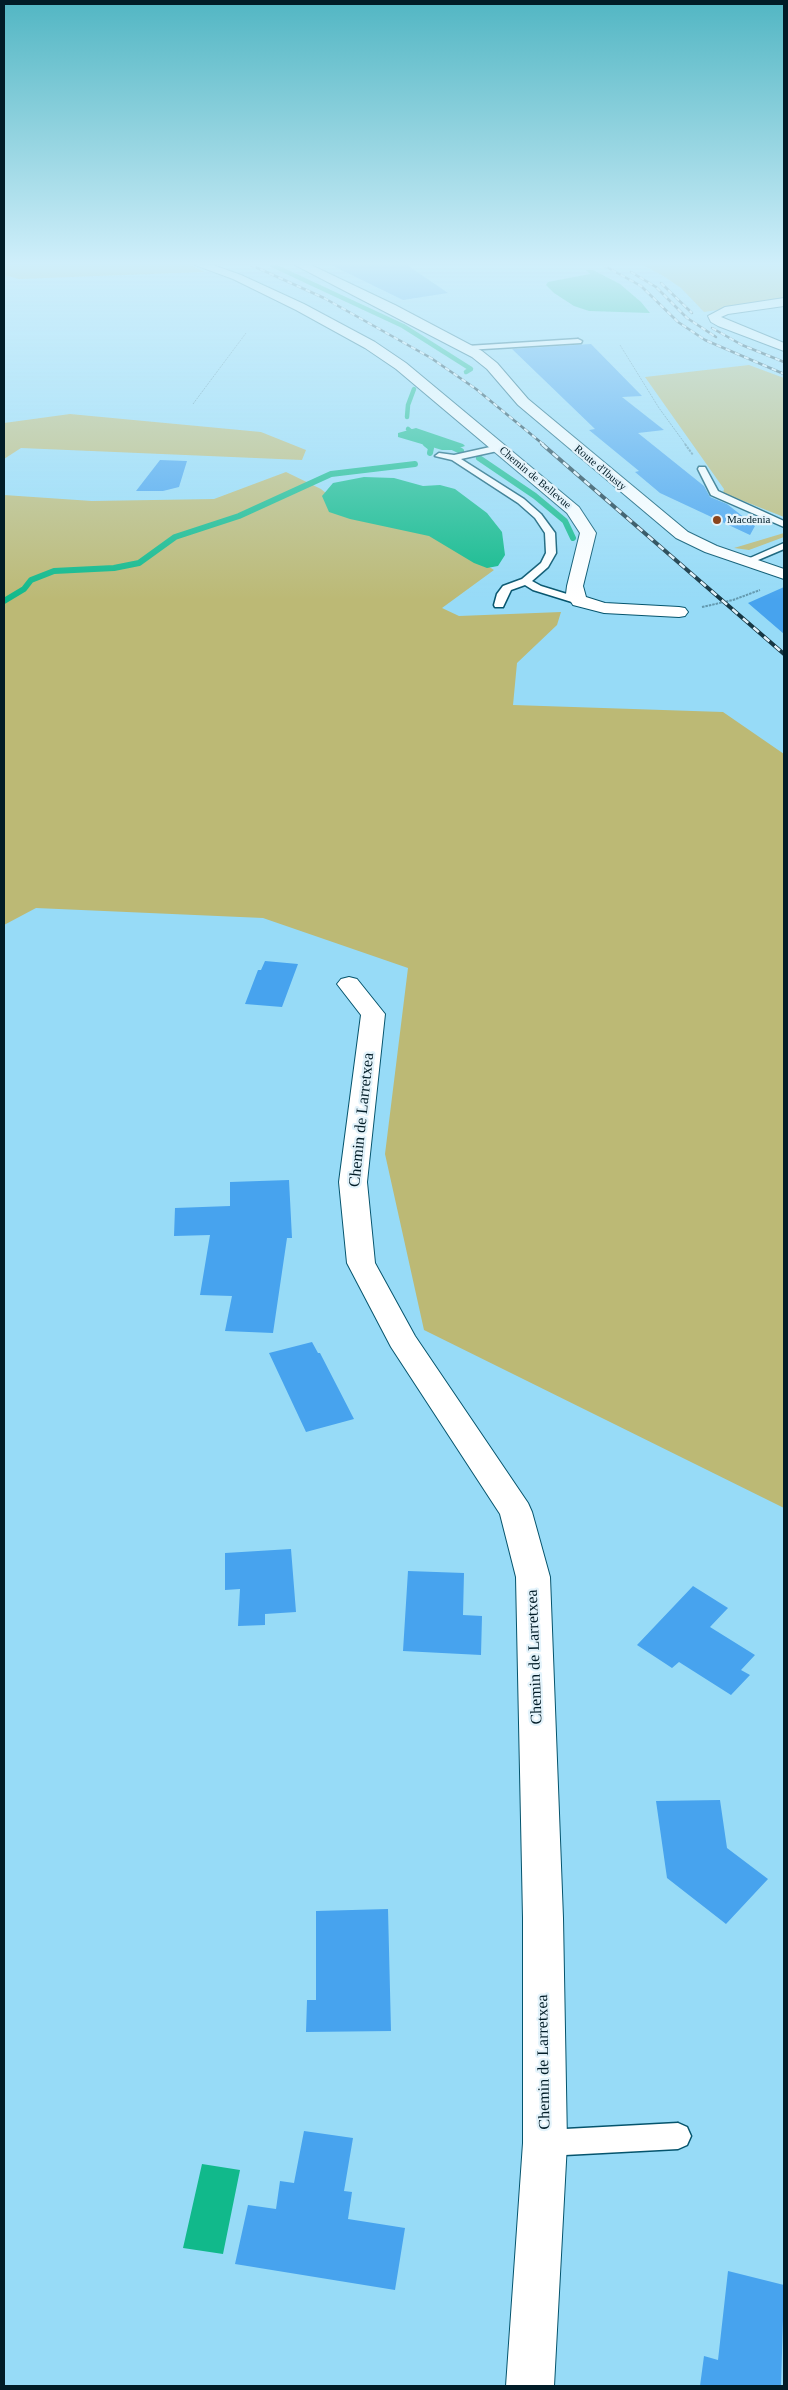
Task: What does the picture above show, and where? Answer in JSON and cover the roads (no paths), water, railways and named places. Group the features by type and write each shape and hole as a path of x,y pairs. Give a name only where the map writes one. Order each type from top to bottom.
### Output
{"street":[{"name":"Chemin de Bellevue","path":"414,377 573,510 588,533 575,586 575,594 579,601"},
{"name":"Route d'Ibusty","path":"501,377 523,402 666,523 694,542 784,574"},
{"path":"579,601 604,608 679,612"},
{"name":"Chemin de Larretxea","path":"349,984 373,1014 353,1182 361,1263 402,1340 516,1512 533,1577 543,1918 545,2143 530,2386"}],"lane":[{"path":"439,456 454,458 499,448"},
{"path":"454,458 521,501 546,524 550,533 551,553 545,565 526,581 507,588 502,594 499,604"},
{"path":"702,469 714,493 784,524"},
{"path":"748,561 784,546"},
{"path":"526,581 537,588 579,601"},
{"path":"545,2143 678,2136"}],"waterway":[{"path":"407,417 408,405 414,389"},
{"path":"408,429 427,445"},
{"path":"426,444 431,448 430,453"},
{"path":"448,445 446,444 461,451"},
{"path":"479,458 535,496 565,521 573,538"},
{"path":"4,601 24,589 31,580 54,571 114,568 139,563 175,537 239,516 331,474 415,464"}],"railway":[{"path":"458,377 476,389 544,445"},
{"path":"542,444 784,654"}],"place":[{"name":"Macdenia","path":"717,520"}]}
